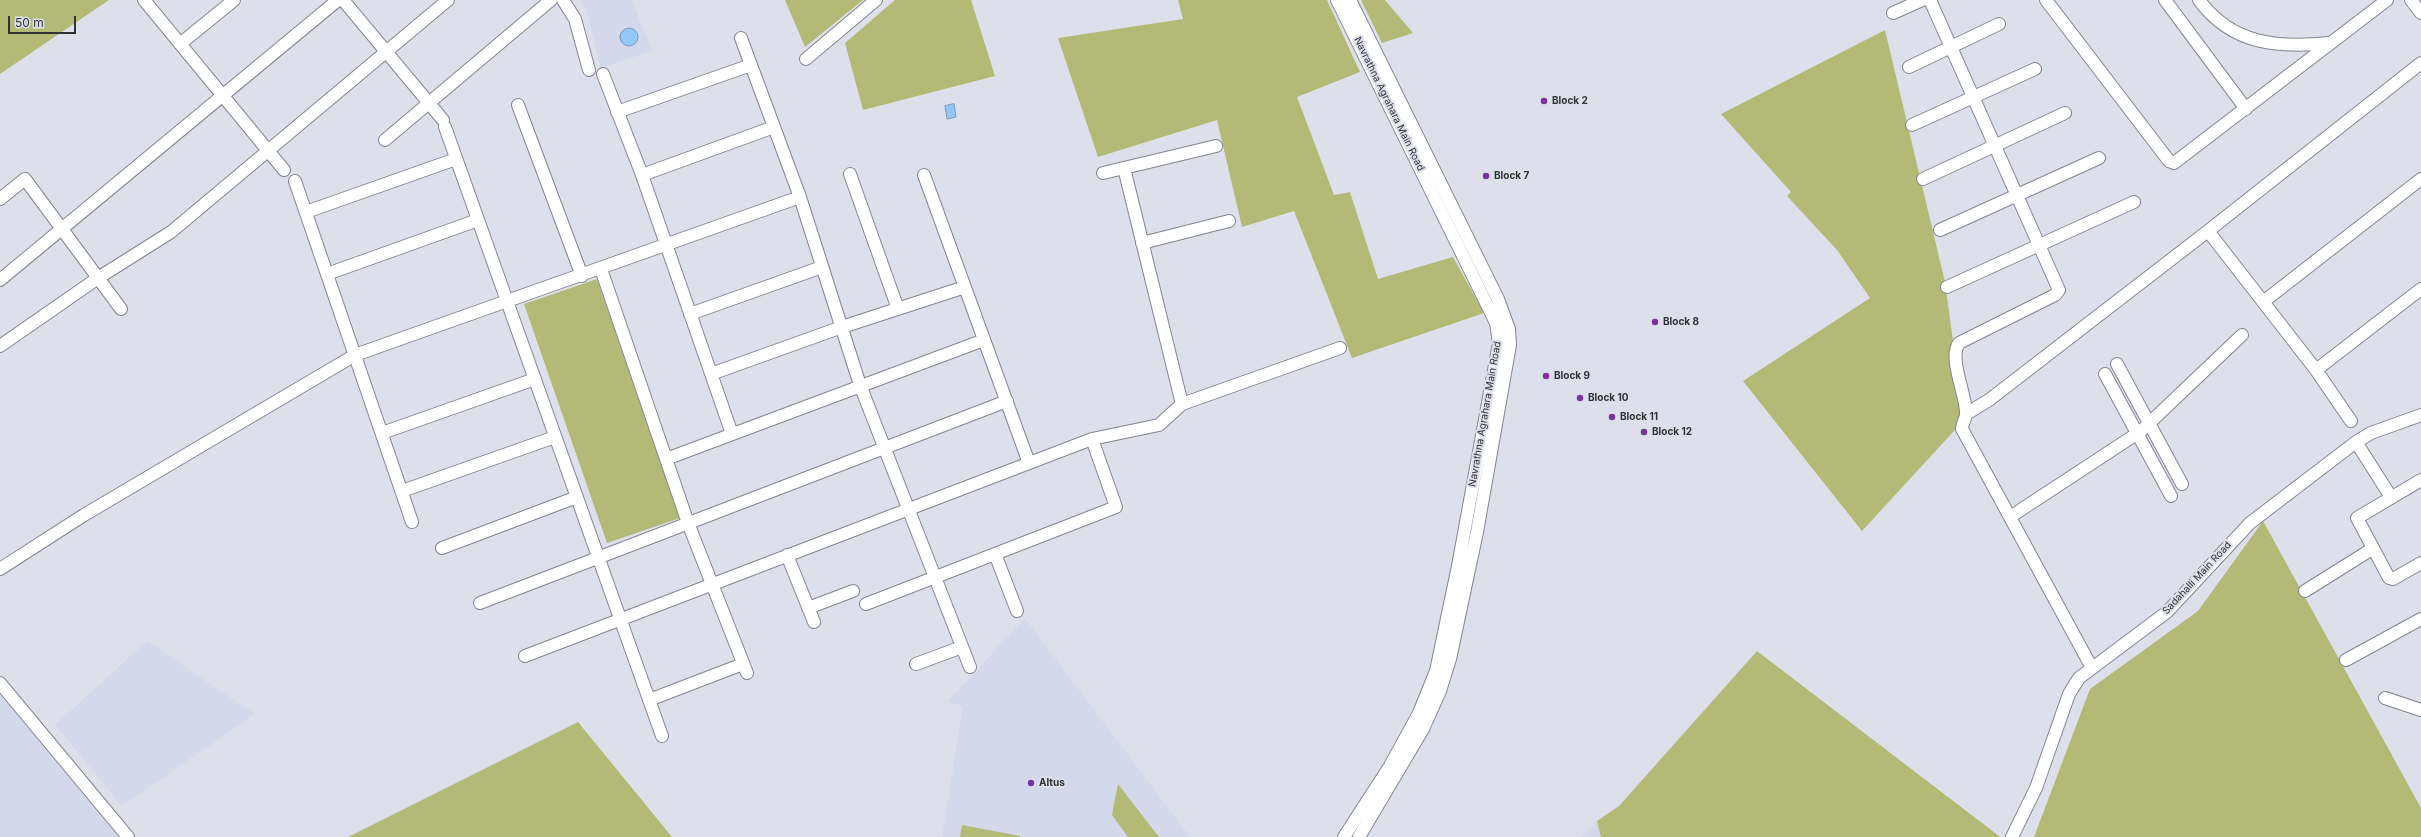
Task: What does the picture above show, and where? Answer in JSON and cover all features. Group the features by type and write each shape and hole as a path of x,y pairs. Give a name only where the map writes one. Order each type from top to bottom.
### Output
{"street":[{"path":"144,0 284,170"},
{"path":"180,44 234,0"},
{"path":"0,280 338,0"},
{"path":"342,0 444,124 662,736"},
{"path":"0,346 98,278 171,232 448,0"},
{"path":"385,140 551,0"},
{"path":"562,0 575,19 589,70"},
{"path":"806,58 876,0"},
{"name":"Navrathna Agrahara Main Road","path":"1337,0 1496,323 1499,343 1450,659 1440,691 1424,729 1359,837"},
{"name":"Navrathna Agrahara Main Road","path":"1344,837 1390,766 1419,713 1436,671 1464,568 1507,366 1510,345 1509,330 1498,299 1350,0"},
{"path":"1893,13 1922,0"},
{"path":"1930,0 2058,288 2057,293 1962,340 1957,345 1959,379 1966,414 1962,429 2092,668"},
{"path":"2046,0 2170,162 2176,162 2387,0"},
{"path":"2165,0 2246,109"},
{"path":"2199,0 2207,10 2223,23 2247,37 2262,43 2298,46 2330,43"},
{"path":"2411,0 2421,13"},
{"path":"1909,67 1999,24"},
{"path":"741,38 800,197 860,385 970,667"},
{"path":"1966,414 1989,400 2208,231 2421,63"},
{"path":"617,112 750,65"},
{"path":"1912,125 1972,96 2035,69"},
{"path":"603,74 642,175 732,434"},
{"path":"518,105 582,276"},
{"path":"1923,179 2064,113"},
{"path":"642,175 774,127"},
{"path":"1103,173 1216,146"},
{"path":"1940,230 2099,158"},
{"path":"306,212 456,159"},
{"path":"1124,168 1182,404"},
{"path":"850,174 898,309"},
{"path":"924,175 1029,463"},
{"path":"0,199 25,179 121,309"},
{"path":"2263,302 2421,179"},
{"path":"295,181 412,522"},
{"path":"0,569 84,515 355,355 667,246 800,197"},
{"path":"1947,287 2134,202"},
{"path":"327,274 478,220"},
{"path":"1142,243 1229,221"},
{"path":"2208,231 2316,370 2352,421"},
{"path":"690,314 822,267"},
{"path":"601,269 688,523 745,668 649,700"},
{"path":"711,374 842,327 965,287"},
{"path":"2316,370 2421,289"},
{"path":"2010,517 2137,434 2242,335"},
{"path":"666,459 860,385 984,340"},
{"path":"525,656 1092,439 1159,425 1182,404 1340,348"},
{"path":"2117,364 2182,484"},
{"path":"2105,374 2171,496"},
{"path":"382,433 535,379"},
{"path":"480,603 1007,401"},
{"name":"Sadahalli Main Road","path":"2012,837 2036,788 2069,694 2079,678 2167,612 2250,523 2356,442 2371,433 2421,415"},
{"path":"402,492 555,437"},
{"path":"866,604 1116,507 1092,439"},
{"path":"2356,442 2391,497"},
{"path":"2421,480 2357,518 2372,549 2391,579 2421,563"},
{"path":"442,548 577,497"},
{"path":"2305,590 2372,549"},
{"path":"995,554 1017,611"},
{"path":"787,555 814,622"},
{"path":"808,608 853,591"},
{"path":"2346,660 2421,619"},
{"path":"916,664 962,647"},
{"path":"0,683 128,837"},
{"path":"2385,698 2421,710"}],"shaded area":[{"path":"580,0 632,0 652,51 601,68 585,7"},
{"path":"1025,618 1190,837 942,837 963,706 947,702"},
{"path":"147,641 255,714 122,806 55,725"},
{"path":"0,688 122,837 0,837"},
{"path":"1597,821 1601,837 1582,837"}],"green space":[{"path":"0,0 109,0 0,74"},
{"path":"785,0 863,0 805,47"},
{"path":"895,0 971,0 995,76 863,110 845,43"},
{"path":"1178,0 1327,0 1360,72 1297,97 1334,195 1350,192 1378,279 1453,257 1484,313 1352,358 1294,211 1242,227 1217,120 1098,157 1058,38 1183,19"},
{"path":"1361,0 1385,0 1413,33 1382,43"},
{"path":"1885,30 1945,282 1963,415 1954,431 1862,531 1743,381 1870,298 1837,250 1787,196 1791,192 1721,114"},
{"path":"597,279 680,518 607,543 524,304"},
{"path":"2263,521 2421,808 2421,837 2034,837 2090,689 2198,611"},
{"path":"1757,651 1999,837 1601,837 1597,821 1619,806"},
{"path":"578,722 672,837 348,837"},
{"path":"1118,784 1159,837 1128,837 1112,815"},
{"path":"962,825 1020,836 1020,837 960,837"}],"water":[{"path":"625,28 633,28 638,33 636,44 633,46 625,46 620,41 620,33"},
{"path":"954,104 956,117 947,119 945,106"}],"place":[{"name":"Block 2","path":"1544,101"},
{"name":"Block 7","path":"1486,176"},
{"name":"Block 8","path":"1655,322"},
{"name":"Block 9","path":"1546,376"},
{"name":"Block 10","path":"1580,398"},
{"name":"Block 11","path":"1612,417"},
{"name":"Block 12","path":"1644,432"},
{"name":"Altus","path":"1031,783"}]}
